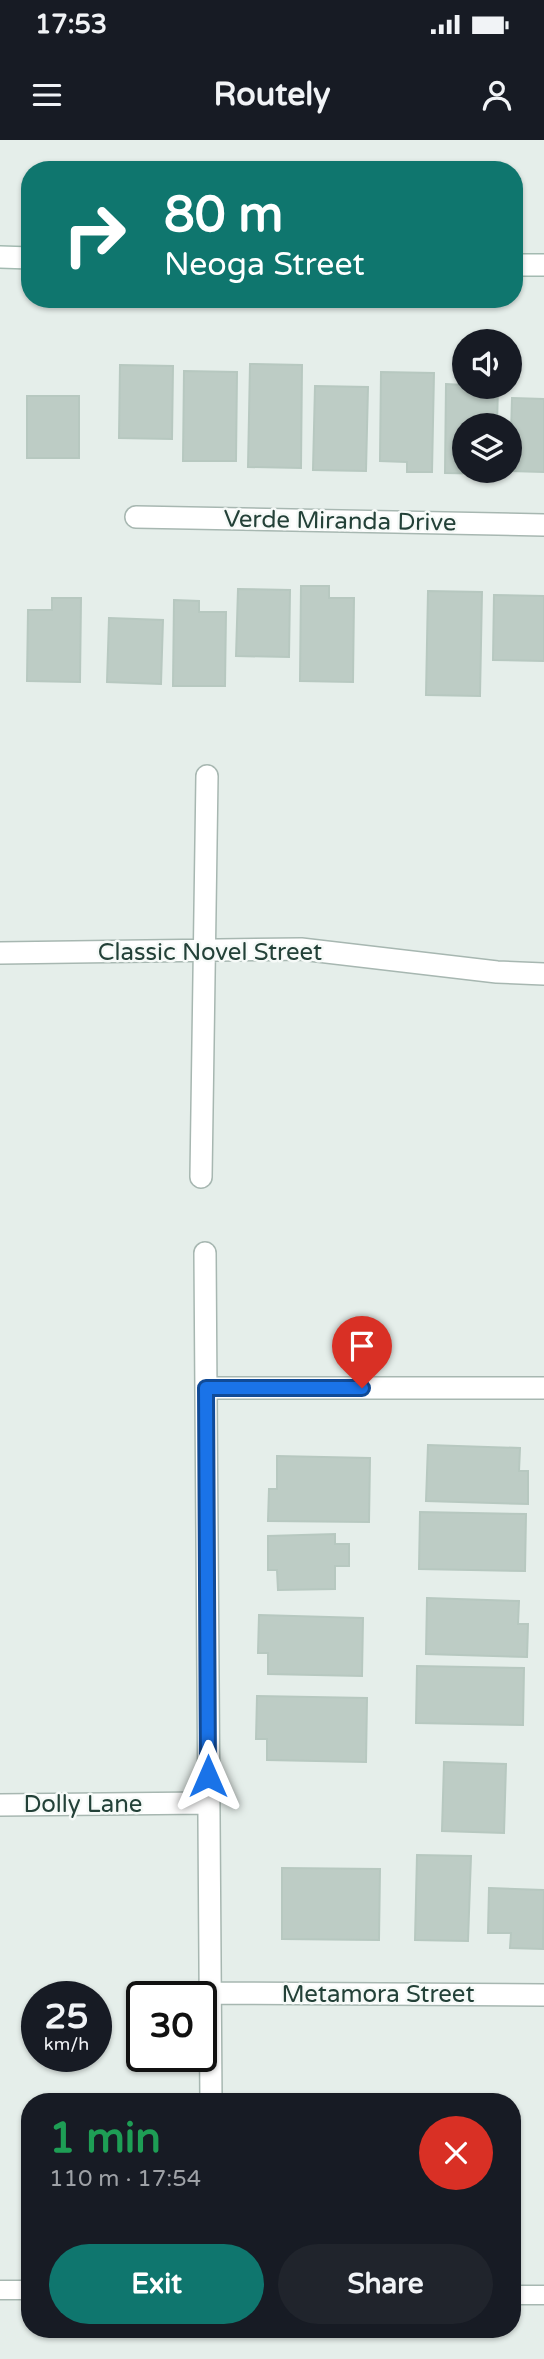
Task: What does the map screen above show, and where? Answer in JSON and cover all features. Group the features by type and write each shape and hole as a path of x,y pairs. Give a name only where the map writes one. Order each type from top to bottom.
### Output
{"street":[{"path":"0,257 21,258"},
{"path":"523,265 544,265"},
{"name":"Verde Miranda Drive","path":"136,517 544,525"},
{"path":"201,1177 207,776"},
{"name":"Classic Novel Street","path":"0,953 301,949 497,972 544,974"},
{"path":"205,1253 212,1981"},
{"path":"206,1388 544,1388"},
{"name":"Dolly Lane","path":"0,1805 208,1803"},
{"name":"Metamora Street","path":"217,1993 544,1995"},
{"path":"211,2072 211,2093"}],"lane":[{"path":"0,2290 21,2290"},
{"path":"521,2295 544,2295"}],"building":[{"path":"250,364 302,365 301,468 248,467"},
{"path":"120,365 173,366 172,439 119,438"},
{"path":"184,371 237,372 236,461 183,461"},
{"path":"381,372 434,373 432,472 407,472 407,462 380,461"},
{"path":"446,384 452,384 452,399 498,399 497,413 452,413 452,473 445,473"},
{"path":"315,386 368,387 366,471 313,470"},
{"path":"27,396 79,396 79,458 27,458"},
{"path":"512,399 544,399 544,472 522,471 522,413 512,413"},
{"path":"301,586 329,586 329,598 354,598 353,682 300,681"},
{"path":"238,589 290,590 289,657 236,656"},
{"path":"428,591 482,592 480,696 426,695"},
{"path":"494,595 544,596 544,661 493,660"},
{"path":"52,598 81,598 80,682 27,681 28,610 52,610"},
{"path":"174,600 199,601 199,612 226,612 225,686 173,686"},
{"path":"109,618 163,620 161,684 107,682"},
{"path":"428,1445 520,1448 519,1471 528,1471 528,1504 426,1501"},
{"path":"277,1456 370,1458 369,1522 268,1521 269,1489 277,1489"},
{"path":"420,1512 526,1514 525,1571 419,1569"},
{"path":"335,1534 335,1544 349,1544 349,1566 335,1566 335,1589 278,1590 277,1570 268,1570 268,1536"},
{"path":"427,1598 519,1601 518,1624 528,1624 527,1657 426,1654"},
{"path":"259,1615 363,1618 362,1676 268,1674 268,1653 258,1653"},
{"path":"417,1666 524,1668 523,1725 416,1723"},
{"path":"257,1696 367,1698 366,1762 267,1760 267,1739 256,1739"},
{"path":"444,1762 506,1764 504,1833 442,1831"},
{"path":"417,1855 471,1856 468,1941 415,1940"},
{"path":"282,1868 380,1869 379,1940 282,1939"},
{"path":"489,1888 544,1890 543,1949 510,1948 511,1933 488,1933"}],"route":[{"path":"208,1776 206,1388 362,1388"}]}
